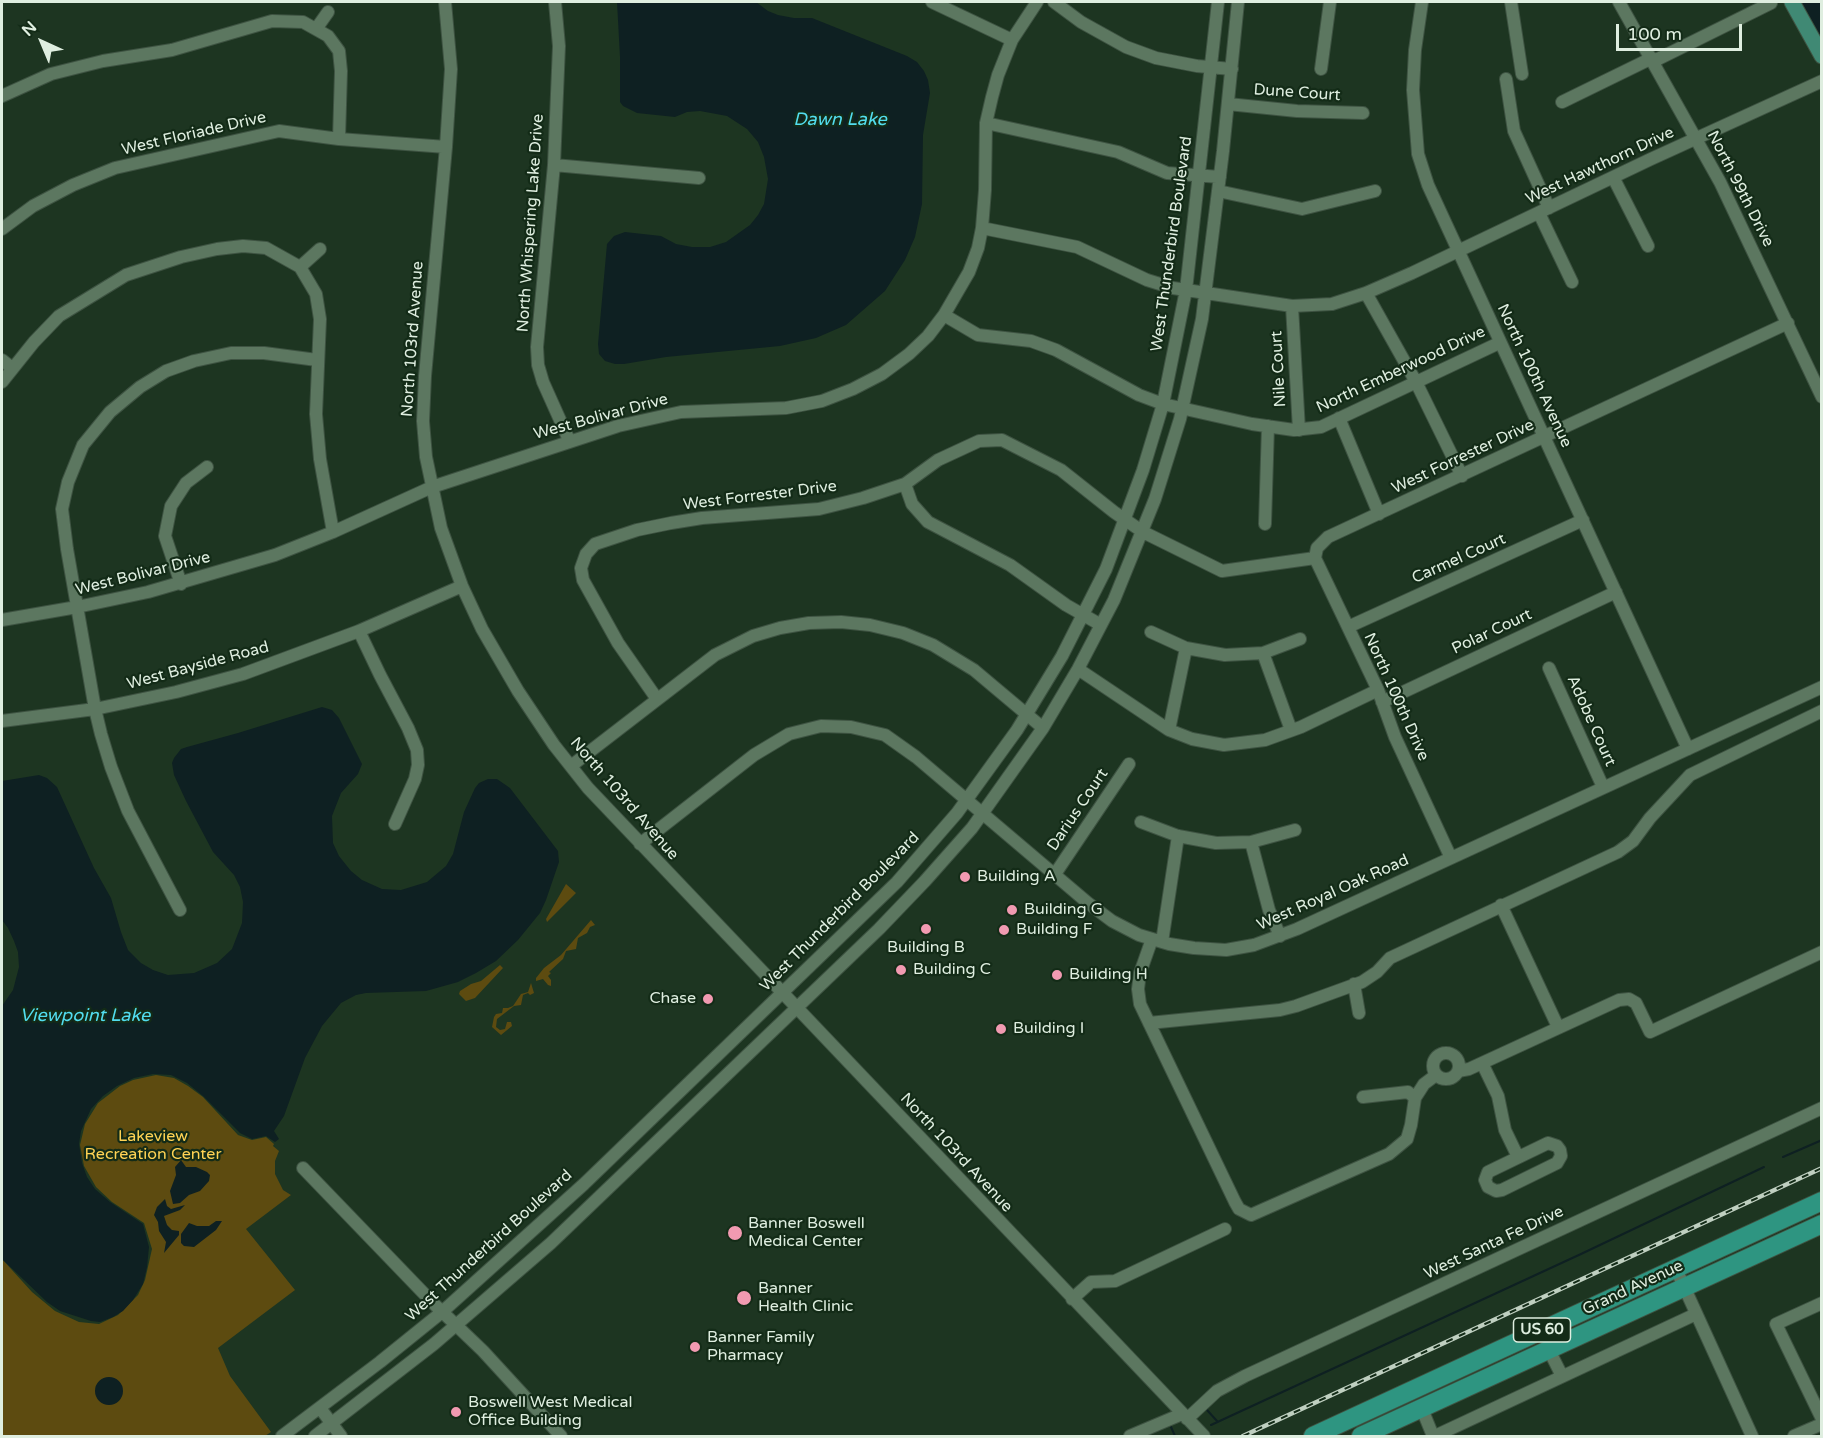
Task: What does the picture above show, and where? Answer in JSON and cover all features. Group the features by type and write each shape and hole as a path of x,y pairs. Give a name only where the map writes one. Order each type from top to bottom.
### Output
{"highway":[{"name":"Grand Avenue","path":"1313,1437 1821,1201"},
{"name":"Grand Avenue","path":"1361,1437 1821,1224"}],"main road":[{"path":"1792,2 1821,56"}],"street":[{"name":"North 103rd Avenue","path":"446,2 451,69 423,421 426,457 441,528 462,586 482,629 518,691 588,788 1204,1437"},
{"name":"North Whispering Lake Drive","path":"555,2 559,46 554,165 537,347 538,365 543,382 569,440"},
{"path":"932,2 1012,40"},
{"name":"West Bolivar Drive","path":"2,620 77,607 181,584 275,555 333,532 432,487 569,440 618,426 681,412 786,408 822,401 882,374 928,336 944,315 969,272 978,248 982,228 986,123 998,75 1012,40 1037,2"},
{"path":"1054,2 1081,22 1125,47 1156,57 1232,69"},
{"name":"West Thunderbird Boulevard","path":"282,1437 442,1312 533,1232 783,993 911,867 967,800 1027,715 1106,569 1143,470 1163,404 1186,290 1218,2"},
{"path":"315,1437 456,1325 551,1242 797,1008 926,881 983,814 1043,728 1101,625 1143,532 1164,474 1182,410 1200,335 1206,294 1238,2"},
{"path":"1321,69 1330,2"},
{"name":"North 100th Avenue","path":"1422,2 1415,50 1413,90 1418,154 1428,185 1688,749"},
{"path":"1510,2 1522,74"},
{"name":"North 99th Drive","path":"1619,2 1720,182 1821,397"},
{"path":"1562,102 1770,3"},
{"path":"316,29 328,12"},
{"path":"2,96 51,74 103,61 171,50 272,21 303,22 328,36 339,51 341,71 339,139"},
{"path":"1506,79 1514,131 1572,282"},
{"name":"West Hawthorn Drive","path":"982,228 1077,247 1147,280 1186,290 1292,306 1332,304 1366,293 1821,81"},
{"name":"Dune Court","path":"1228,104 1297,111 1363,113"},
{"path":"986,123 1118,153 1167,173 1220,177"},
{"name":"West Floriade Drive","path":"2,230 33,206 73,185 115,168 279,131 339,139 446,147"},
{"path":"554,165 699,178"},
{"path":"1613,177 1648,246"},
{"path":"1218,191 1302,209 1375,191"},
{"path":"2,382 7,364 59,316 126,275 181,257 243,246 266,248 300,267 316,294 320,319 316,414 333,532"},
{"path":"300,267 320,249"},
{"path":"1366,293 1416,382 1462,476"},
{"name":"Nile Court","path":"1292,306 1299,430"},
{"name":"North Emberwood Drive","path":"944,315 978,335 1031,341 1056,350 1139,395 1163,404 1182,410 1299,430 1321,427 1499,343"},
{"name":"West Forrester Drive","path":"657,699 602,618 583,580 581,568 586,554 595,544 637,530 702,519 819,509 863,498 905,484 938,460 979,441 1002,440 1061,470 1143,532 1222,571 1316,553 1328,537 1788,323"},
{"path":"180,910 125,804 111,767 95,709 62,509 68,482 83,446 110,412 140,387 166,371 231,353 264,353 317,360"},
{"path":"1340,418 1379,514"},
{"path":"1265,524 1268,426"},
{"path":"181,584 165,536 171,506 186,483 207,467"},
{"path":"905,484 912,504 928,522 1011,565 1101,625"},
{"name":"Carmel Court","path":"1348,627 1583,520"},
{"name":"North 100th Drive","path":"1316,553 1380,696 1395,737 1451,858"},
{"name":"West Bayside Road","path":"2,721 95,709 176,692 243,674 359,631 462,586"},
{"name":"Polar Court","path":"1078,669 1136,710 1169,730 1192,739 1224,745 1265,740 1380,696 1616,592"},
{"path":"571,766 710,659 753,636 794,625 841,622 887,628 933,645 974,670 1043,728"},
{"path":"359,631 417,750 418,765 415,779 395,824"},
{"path":"1151,632 1186,648 1225,655 1263,653 1300,639"},
{"path":"1169,730 1186,648"},
{"path":"1263,653 1292,730"},
{"name":"Adobe Court","path":"1549,668 1604,787"},
{"name":"West Royal Oak Road","path":"640,844 754,755 789,734 821,726 851,727 885,735 916,757 1105,916 1131,931 1157,941 1194,948 1226,950 1254,945 1280,936 1821,687"},
{"path":"1149,1023 1280,1010 1354,984 1377,972 1390,958 1617,852 1633,841 1650,818 1690,775 1821,711"},
{"name":"Darius Court","path":"1055,874 1128,764"},
{"path":"1142,822 1178,836 1216,843 1251,842 1295,830"},
{"path":"1178,836 1157,941 1140,973 1138,989 1140,1004 1239,1209 1251,1215 1389,1154 1407,1139 1415,1098 1424,1084 1436,1075"},
{"path":"1251,842 1269,910 1280,936"},
{"path":"911,867 926,881"},
{"path":"1501,905 1558,1027"},
{"path":"1436,1075 1448,1079 1458,1071 1469,1069 1619,1000 1629,999 1636,1003 1650,1032 1821,952"},
{"path":"1354,984 1359,1013"},
{"path":"1436,1075 1433,1063 1442,1054 1450,1054 1456,1059 1458,1071"},
{"path":"1482,1063 1498,1096 1505,1130 1518,1157"},
{"path":"694,1078 708,1093"},
{"path":"1363,1097 1408,1092 1415,1098"},
{"name":"West Santa Fe Drive","path":"1130,1437 1185,1417 1217,1391 1245,1376 1821,1108"},
{"path":"1548,1143 1557,1146 1561,1155 1553,1165 1502,1190 1491,1190 1485,1180 1488,1172 1518,1157 1548,1143"},
{"path":"303,1168 442,1312 483,1351 561,1437"},
{"path":"1072,1299 1091,1282 1115,1281 1225,1229"},
{"path":"1676,1269 1752,1437"},
{"path":"1821,1303 1776,1324 1821,1419"},
{"path":"1422,1409 1434,1437 1696,1314"},
{"path":"1549,1350 1562,1376"},
{"path":"320,1408 341,1437"},
{"path":"1794,1437 1821,1424"}],"green space":[{"path":"566,884 576,893 547,922 546,919"},
{"path":"591,920 595,925 578,938 576,949 566,951 563,959 549,972 551,973 548,976 551,986 543,979 536,981 544,968 561,955"},
{"path":"500,965 503,968 475,998 466,1001 459,994 471,984 481,981"},
{"path":"531,983 534,993 523,995 521,1005 514,1006 497,1019 496,1027 500,1030 505,1029 507,1022 511,1022 512,1026 501,1035 492,1027 494,1017 502,1013 503,1008 513,1006 521,994 528,992"},
{"name":"Lakeview Recreation Center","path":"156,1075 174,1078 188,1086 203,1097 238,1135 252,1140 266,1137 279,1151 275,1161 275,1174 283,1190 291,1195 246,1229 295,1290 218,1348 230,1376 271,1432 265,1436 2,1436 2,1259 32,1292 55,1311 79,1322 99,1324 118,1315 138,1295 145,1280 152,1249 144,1223 112,1202 96,1187 84,1166 80,1145 85,1124 98,1103 120,1086 133,1080"}],"water":[{"name":"Dawn Lake","path":"617,2 756,2 778,15 812,18 907,56 917,62 924,71 930,93 923,135 922,204 915,237 905,260 885,291 846,325 816,338 780,346 666,357 624,364 605,361 599,354 607,244 614,236 625,232 661,236 676,244 692,247 710,247 726,242 750,225 758,215 764,204 768,179 764,157 758,142 747,129 727,116 700,111 687,112 675,117 637,113 623,106 620,102"},
{"path":"1797,2 1821,2 1821,46"},
{"name":"Viewpoint Lake","path":"322,707 332,710 339,718 362,764 358,774 341,793 332,816 333,843 339,856 351,871 362,880 382,889 401,890 427,882 446,866 453,854 464,812 475,788 479,783 488,779 497,779 510,788 558,851 559,862 546,900 540,913 518,940 496,961 476,973 458,982 426,991 366,993 356,995 341,1003 322,1026 305,1058 284,1116 274,1131 279,1139 275,1142 266,1136 252,1139 240,1133 203,1096 187,1083 171,1075 153,1074 134,1078 103,1096 91,1109 81,1131 79,1144 82,1163 95,1189 143,1224 149,1247 147,1267 143,1284 133,1300 123,1311 113,1317 100,1322 91,1321 60,1311 47,1302 2,1259 2,1006 13,990 19,967 18,952 2,920 2,781 39,775 47,778 57,787 94,868 111,898 128,950 141,963 153,970 168,975 194,973 217,963 232,949 242,923 243,902 240,887 234,875 213,852 186,801 174,775 172,763 174,758 181,749"},
{"path":"181,1160 186,1167 196,1167 207,1172 210,1175 209,1181 200,1191 189,1195 180,1203 173,1204 170,1191 176,1175 175,1167"},
{"path":"165,1199 167,1206 171,1209 185,1205 180,1210 164,1216 167,1225 172,1230 179,1231 179,1235 164,1253 166,1242 159,1231 154,1215 157,1207"},
{"path":"216,1221 222,1221 216,1230 194,1247 184,1246 181,1243 181,1234 189,1223 209,1226"},
{"path":"109,1377 119,1381 123,1391 119,1401 109,1405 99,1401 95,1391 99,1381"}],"waterway":[{"path":"1783,1157 1822,1140"},
{"path":"1211,1425 1764,1167"},
{"path":"1207,1410 1217,1421"},
{"path":"1171,1427 1175,1436"}],"railway":[{"path":"1243,1436 1822,1168"}],"place":[{"name":"Building A","path":"965,877"},
{"name":"Building G","path":"1012,910"},
{"name":"Building B","path":"926,929"},
{"name":"Building F","path":"1004,930"},
{"name":"Building C","path":"901,970"},
{"name":"Building H","path":"1057,975"},
{"name":"Chase","path":"708,999"},
{"name":"Building I","path":"1001,1029"},
{"name":"Banner Boswell Medical Center","path":"735,1233"},
{"name":"Banner Health Clinic","path":"744,1298"},
{"name":"Banner Family Pharmacy","path":"695,1347"},
{"name":"Boswell West Medical Office Building","path":"456,1412"}]}
